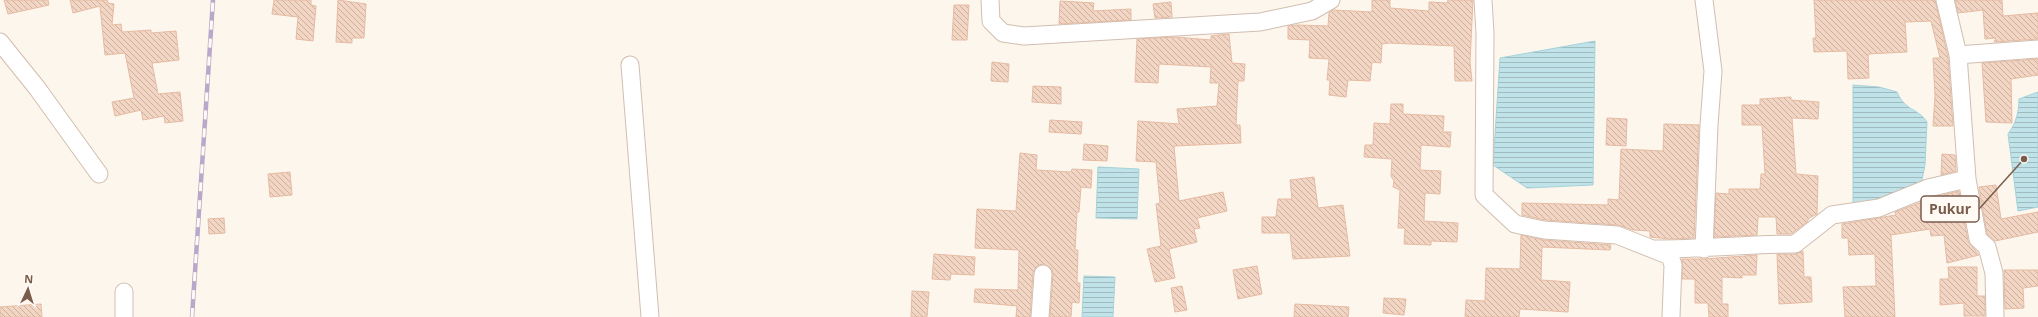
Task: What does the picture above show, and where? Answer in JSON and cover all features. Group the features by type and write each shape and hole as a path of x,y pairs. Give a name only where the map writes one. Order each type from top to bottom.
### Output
{"street":[{"path":"990,0 991,21 1003,33 1024,36 1260,22 1312,11 1331,0"},
{"path":"1483,0 1485,33 1484,195 1515,224 1544,230 1617,235 1670,256 1673,265 1671,317"},
{"path":"1704,0 1713,71 1708,124 1704,248"},
{"path":"1945,0 1958,55 1967,180 1978,239 1986,247 1994,273 1995,317"},
{"path":"0,42 37,88 99,174"},
{"path":"1958,55 2038,49"},
{"path":"630,65 650,317"},
{"path":"1656,250 1760,244 1795,244 1832,215 1879,208 1928,188 1967,180"},
{"path":"1040,317 1043,274"},
{"path":"124,292 124,317"}],"water":[{"path":"1595,41 1593,185 1527,188 1493,165 1500,58"},
{"path":"1853,85 1879,87 1897,92 1904,103 1920,114 1927,122 1925,165 1921,185 1867,206 1853,204"},
{"path":"2038,92 2038,207 2018,211 2008,134 2016,117 2019,99"},
{"path":"1098,167 1139,169 1137,219 1096,218"},
{"path":"1084,276 1115,277 1113,317 1082,317"}],"building":[{"path":"4,0 48,0 49,5 8,14"},
{"path":"70,0 107,0 108,3 114,4 112,25 121,24 122,32 151,30 151,33 176,31 179,60 152,63 158,94 180,92 183,121 165,123 164,116 143,120 141,110 115,116 112,102 134,98 125,53 105,55 100,6 73,13"},
{"path":"274,0 311,0 311,5 316,6 313,41 296,39 298,17 272,14"},
{"path":"338,0 366,4 364,38 352,38 352,43 336,42"},
{"path":"1372,0 1390,0 1390,8 1429,11 1429,2 1447,3 1448,0 1473,0 1470,62 1472,81 1455,81 1454,46 1389,43 1382,44 1381,63 1372,62 1370,81 1348,80 1346,97 1329,95 1330,80 1327,80 1329,59 1309,58 1310,40 1288,39 1288,26 1328,26 1329,13 1333,10 1372,12"},
{"path":"1814,0 1935,0 1948,57 1953,126 1933,126 1935,96 1933,58 1940,58 1931,21 1905,22 1907,52 1868,54 1869,78 1848,79 1847,51 1814,52 1813,38 1816,38"},
{"path":"1955,0 2002,0 2003,16 2038,13 2038,39 1994,42 1996,38 1985,39 1983,10 1958,13"},
{"path":"1060,1 1094,3 1093,11 1131,9 1131,20 1059,24"},
{"path":"1171,2 1172,17 1155,18 1153,4"},
{"path":"954,5 969,5 967,40 952,40"},
{"path":"1229,34 1232,63 1245,64 1244,81 1238,81 1236,125 1240,125 1241,143 1174,146 1179,201 1223,192 1227,211 1197,218 1200,228 1194,229 1197,242 1169,249 1175,278 1155,282 1147,249 1161,246 1156,204 1160,203 1156,162 1136,161 1138,121 1179,124 1177,109 1217,106 1219,83 1210,83 1211,67 1159,64 1158,83 1135,82 1137,39 1174,37 1211,40 1211,36"},
{"path":"2038,59 2038,75 2011,79 2012,123 1986,122 1982,63"},
{"path":"992,62 1009,64 1008,82 991,81"},
{"path":"1033,86 1061,87 1061,104 1032,102"},
{"path":"1791,97 1791,100 1819,102 1818,119 1792,118 1796,174 1818,176 1817,214 1809,218 1807,222 1791,234 1777,234 1776,217 1758,217 1757,235 1714,237 1716,193 1729,194 1729,189 1760,189 1761,174 1765,174 1762,125 1742,125 1742,105 1760,105 1760,99"},
{"path":"1391,104 1403,104 1403,114 1444,116 1443,132 1451,132 1450,147 1421,145 1420,170 1441,171 1440,194 1425,193 1424,221 1458,223 1457,242 1431,241 1431,245 1404,244 1405,228 1398,228 1400,190 1393,187 1394,181 1391,176 1392,159 1364,157 1365,145 1373,145 1374,123 1390,124"},
{"path":"1607,118 1627,119 1626,146 1606,145"},
{"path":"1050,120 1082,122 1081,134 1049,132"},
{"path":"1664,124 1699,125 1694,238 1670,239 1650,237 1650,231 1633,230 1618,225 1545,220 1522,215 1522,203 1608,205 1608,199 1619,200 1621,149 1663,151"},
{"path":"1084,144 1108,146 1107,161 1083,160"},
{"path":"1020,153 1037,155 1036,170 1071,172 1072,169 1092,170 1091,188 1081,187 1079,212 1077,212 1075,250 1078,250 1077,283 1080,283 1079,303 1072,302 1071,317 1050,317 1053,274 1052,269 1044,264 1038,265 1033,273 1030,317 1016,317 1017,306 974,302 975,289 1018,290 1019,250 975,248 977,209 1016,211"},
{"path":"1942,154 1955,155 1956,171 1941,175"},
{"path":"290,172 292,195 270,197 268,174"},
{"path":"1314,177 1318,208 1343,205 1350,256 1293,259 1290,233 1262,233 1262,217 1276,217 1278,199 1292,199 1290,180"},
{"path":"1996,185 2001,219 2038,212 2038,232 1995,241 1987,234 1979,187"},
{"path":"1959,191 1968,241 1979,255 1947,263 1944,235 1931,236 1930,229 1891,235 1895,317 1845,317 1843,287 1876,286 1875,254 1849,255 1848,238 1842,238 1842,224 1896,215 1895,212 1919,203 1927,202 1927,199"},
{"path":"224,218 225,233 209,234 208,219"},
{"path":"1521,235 1543,240 1611,245 1610,250 1542,247 1541,280 1570,282 1568,312 1520,309 1519,317 1465,317 1466,300 1485,301 1486,268 1520,269"},
{"path":"1803,251 1804,277 1811,277 1812,302 1779,304 1777,254 1795,254"},
{"path":"934,254 975,257 974,275 951,274 950,280 932,279"},
{"path":"1757,255 1756,275 1742,275 1742,278 1722,277 1722,304 1728,304 1728,317 1709,317 1708,303 1695,303 1695,279 1682,279 1682,259"},
{"path":"1257,266 1262,294 1238,299 1233,270"},
{"path":"1948,267 1977,267 1977,296 1985,296 1985,316 1964,316 1964,303 1940,305 1940,279 1949,279"},
{"path":"2004,270 2038,270 2038,286 2023,288 2024,308 2005,309"},
{"path":"1182,286 1187,310 1175,312 1171,288"},
{"path":"912,291 929,292 927,317 911,317"},
{"path":"1384,298 1406,299 1404,315 1383,313"},
{"path":"41,304 42,317 0,317 0,307"},
{"path":"1295,304 1349,307 1348,317 1294,317"}],"railway":[{"path":"192,317 213,0"}],"place":[{"name":"Pukur","path":"2024,159"}]}
